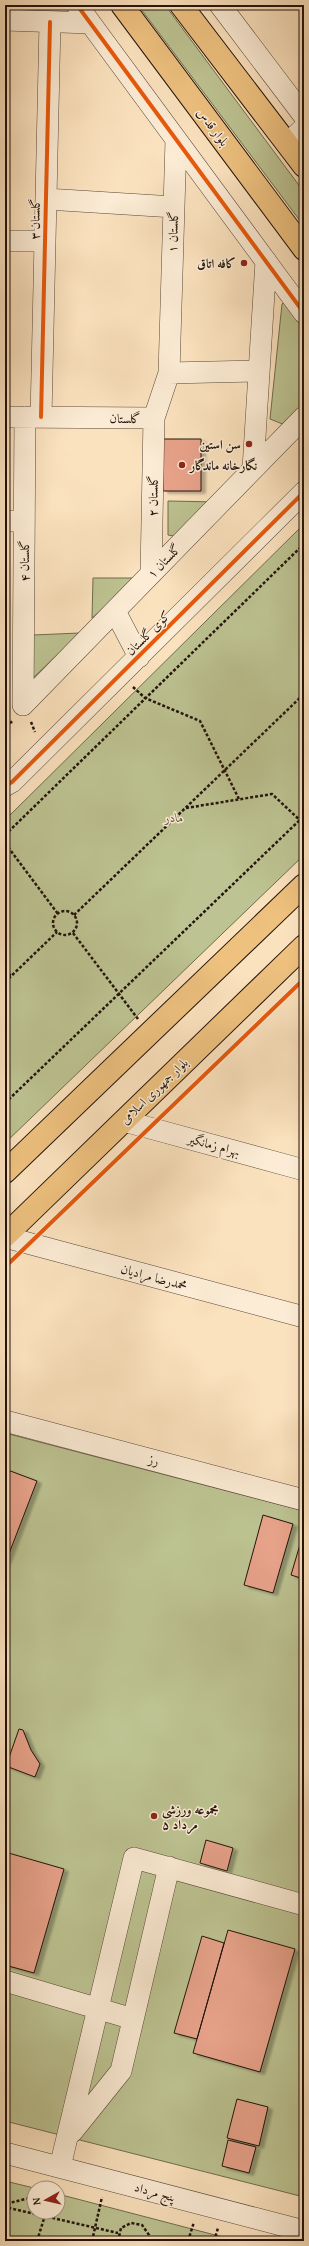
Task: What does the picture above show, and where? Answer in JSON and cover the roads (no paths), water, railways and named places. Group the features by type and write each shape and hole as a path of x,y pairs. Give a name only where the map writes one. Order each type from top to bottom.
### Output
{"main road":[{"name":"بلوار قدس","path":"122,5 304,249"},
{"path":"181,5 304,166"},
{"path":"5,1172 304,885"},
{"name":"بلوار جمهوری اسلامی","path":"5,1236 304,946"}],"street":[{"path":"77,5 304,313"},
{"path":"220,5 304,116"},
{"path":"240,5 240,31"},
{"path":"5,20 90,23"},
{"name":"گلستان ۳","path":"23,417 45,241 50,22"},
{"path":"288,144 304,128"},
{"name":"گلستان ۱","path":"169,373 176,140"},
{"path":"46,199 174,207"},
{"path":"5,241 45,241"},
{"path":"253,469 266,261"},
{"path":"169,373 259,372"},
{"name":"گلستان","path":"23,417 154,418 169,373"},
{"name":"گلستان ۱","path":"24,705 304,416"},
{"name":"گلستان ۴","path":"23,417 15,521 24,705"},
{"name":"گلستان ۲","path":"151,574 154,418"},
{"name":"کوی گلستان","path":"5,786 12,782 304,492"},
{"path":"115,611 139,657"},
{"name":"بهرام زمانگیر","path":"124,1121 301,1165"},
{"name":"محمدرضا مرادیان","path":"5,1236 304,1317"},
{"name":"رز","path":"5,1421 304,1500"},
{"path":"60,2167 134,1858 304,1905"},
{"path":"68,2137 121,2071 169,1867"},
{"path":"5,1981 133,2020"},
{"name":"پنج مرداد","path":"5,2153 304,2231"}],"place":[{"name":"کافه اتاق","path":"244,263"},
{"name":"سن استین","path":"249,444"},
{"name":"نگارخانه ماندگار","path":"182,465"},
{"name":"مجموعه ورزشی ۵ مرداد","path":"154,1816"}],"park label":[{"name":"مادر","path":"174,817"}]}
